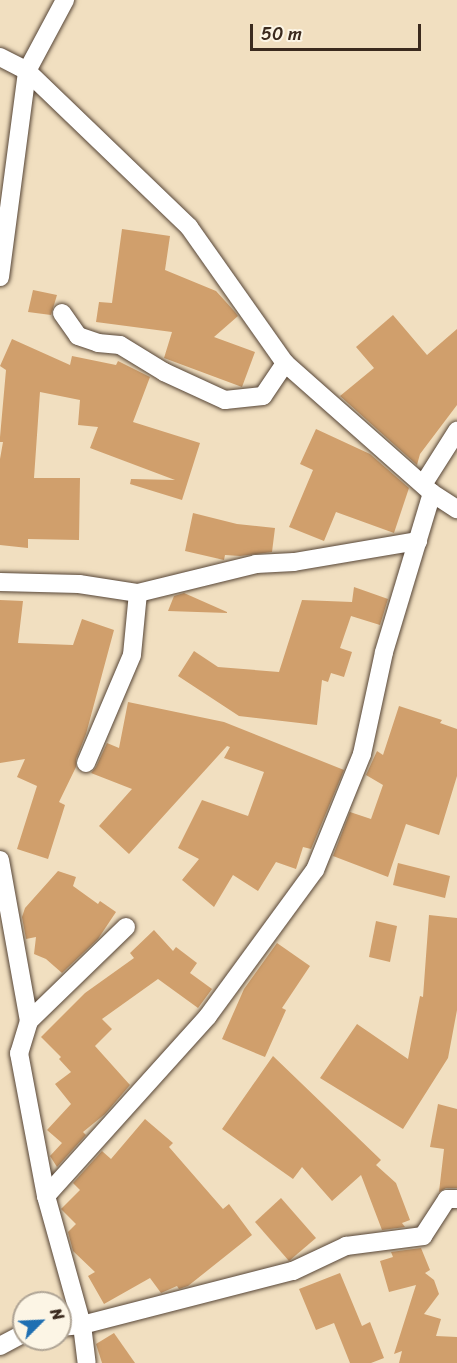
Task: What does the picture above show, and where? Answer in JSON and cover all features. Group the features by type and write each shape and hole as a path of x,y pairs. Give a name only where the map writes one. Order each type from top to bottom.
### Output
{"street":[{"path":"0,277 27,71 65,0"},
{"path":"0,57 27,71 189,227 285,363 310,388 428,488 457,509"},
{"path":"62,313 78,336 98,343 120,345 164,372 225,400 263,396 285,363"},
{"path":"46,1196 208,1016 315,870 362,754 384,652 418,541 428,488 457,430"},
{"path":"0,582 79,584 138,593 256,564 294,562 418,541"},
{"path":"86,763 132,655 138,593"},
{"path":"0,860 29,1021 19,1053 46,1196 82,1324 87,1363"},
{"path":"29,1021 126,927"},
{"path":"72,1325 293,1271 346,1246 423,1236 447,1199 457,1199"}],"building":[{"path":"122,229 170,236 165,270 216,291 235,312 238,316 214,337 255,352 242,387 164,358 172,332 96,322 99,302 112,303"},
{"path":"33,290 57,295 51,315 28,312"},
{"path":"393,315 427,355 457,329 457,405 420,454 417,465 340,396 374,368 356,347"},
{"path":"12,339 70,365 72,356 116,365 118,361 150,377 133,422 200,443 182,500 130,484 131,479 175,480 90,448 98,427 78,425 80,400 40,392 34,478 80,478 79,540 28,539 28,548 0,545 0,459 3,442 0,442 0,437 6,370 0,366"},
{"path":"316,429 370,454 409,488 394,533 336,512 324,541 289,527 313,470 300,464"},
{"path":"193,513 237,524 275,528 272,552 240,556 225,555 224,560 185,551"},
{"path":"354,587 388,599 380,625 351,616 340,648 352,652 344,677 331,673 328,682 322,680 317,725 239,716 178,676 194,651 218,667 279,672 302,600 352,602"},
{"path":"184,593 227,613 168,611 174,596"},
{"path":"0,600 23,601 18,643 73,645 82,619 114,630 86,734 76,759 76,767 59,802 65,805 48,859 17,849 37,786 17,777 25,759 0,763"},
{"path":"128,702 224,722 344,770 311,849 303,847 296,869 276,862 258,891 233,875 214,907 182,880 199,859 178,848 202,800 248,816 264,772 224,758 230,747 227,746 129,854 99,826 132,789 91,773 107,743 119,748"},
{"path":"399,706 442,720 440,723 457,729 457,776 439,835 406,824 388,877 333,856 350,812 371,819 383,785 366,775 377,751 383,755"},
{"path":"398,863 450,876 445,898 393,885"},
{"path":"58,871 76,877 73,886 98,904 100,901 116,912 98,939 62,973 46,959 34,954 36,937 26,939 22,917 25,908"},
{"path":"429,915 457,918 457,1010 448,1058 403,1129 320,1078 357,1024 408,1059 420,996 423,997"},
{"path":"376,921 397,926 390,962 369,957"},
{"path":"154,930 173,951 176,947 197,963 190,973 212,989 198,1008 158,979 102,1019 112,1029 95,1046 130,1085 105,1114 83,1132 86,1135 57,1167 50,1156 62,1143 47,1130 71,1104 55,1084 71,1072 59,1059 61,1057 41,1037 85,993 134,958 130,953"},
{"path":"277,943 310,966 282,1008 286,1010 265,1057 222,1039 244,989"},
{"path":"273,1056 381,1160 376,1165 396,1183 410,1220 402,1223 405,1227 382,1230 361,1175 332,1201 302,1167 293,1179 222,1129"},
{"path":"438,1104 457,1109 457,1188 446,1188 439,1192 444,1149 430,1147"},
{"path":"145,1119 173,1143 169,1147 223,1209 229,1204 252,1235 188,1286 179,1289 177,1286 161,1293 150,1278 104,1304 88,1276 95,1272 73,1251 68,1232 76,1224 61,1209 80,1190 73,1183 102,1151 111,1159"},
{"path":"281,1198 316,1238 289,1261 255,1222"},
{"path":"421,1248 430,1270 425,1273 434,1280 439,1294 424,1314 441,1319 436,1336 457,1337 457,1363 399,1363 402,1351 394,1354 416,1285 389,1292 380,1261 393,1257 391,1252"},
{"path":"340,1273 362,1326 370,1322 384,1358 371,1363 350,1363 334,1323 316,1330 299,1289"},
{"path":"114,1333 135,1363 102,1363 96,1344"}]}
